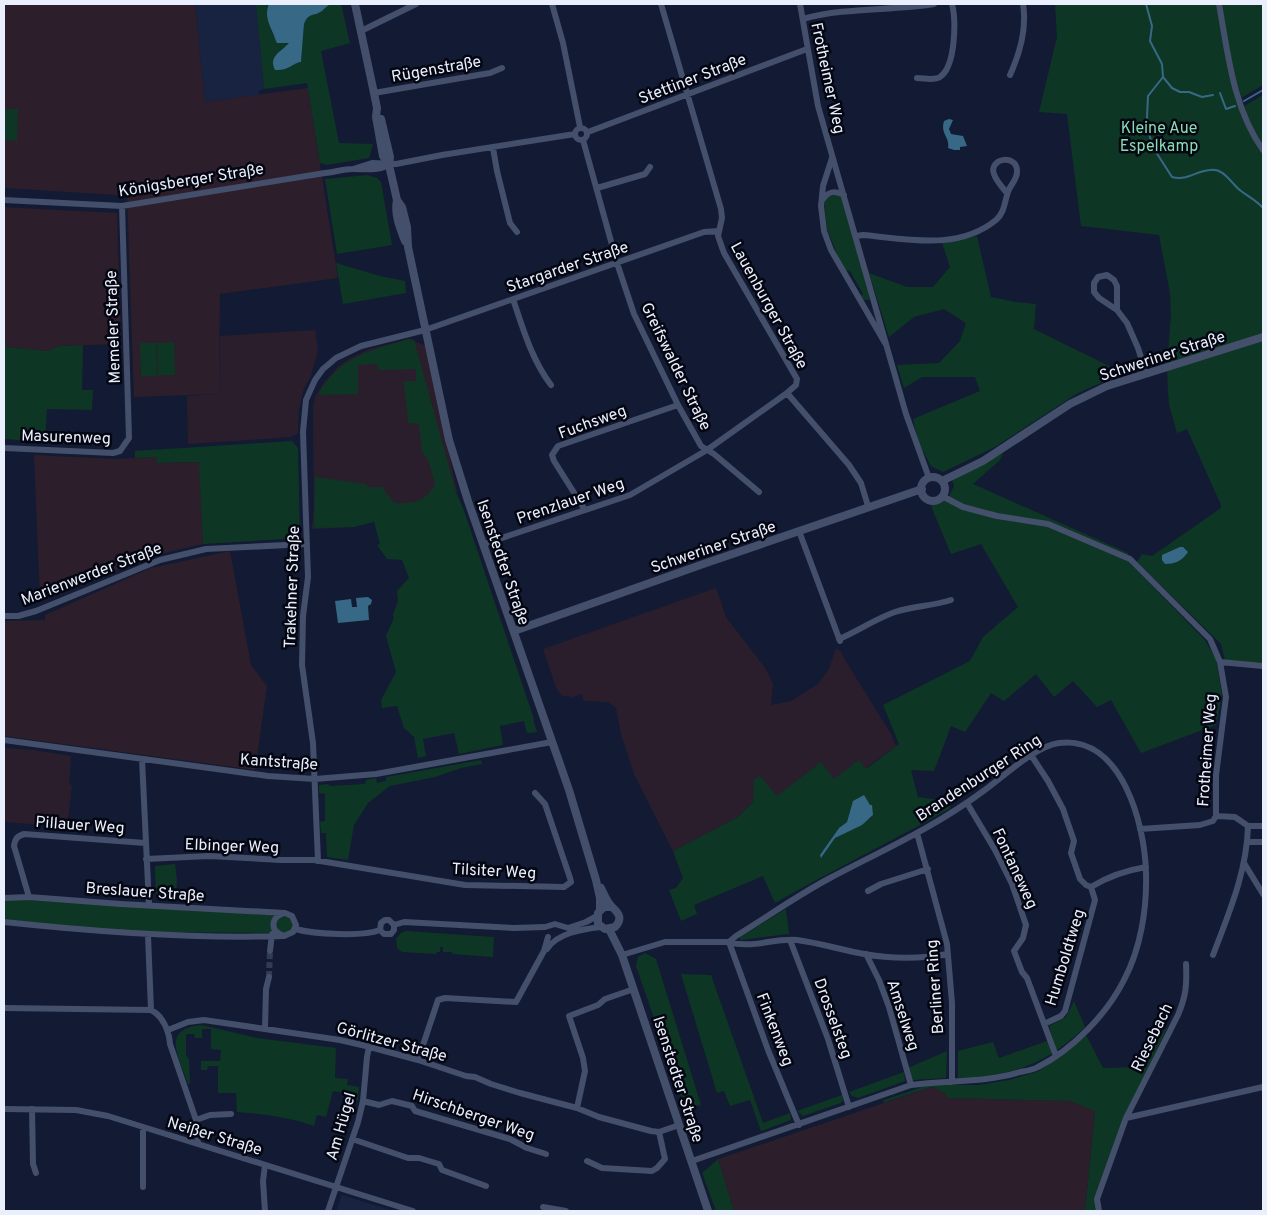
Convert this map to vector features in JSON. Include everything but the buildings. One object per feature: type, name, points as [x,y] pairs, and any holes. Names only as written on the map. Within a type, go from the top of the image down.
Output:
[{"type":"street","name":"Isenstedter Straße","points":[[355,4],[377,108],[376,118],[383,156],[389,165],[397,200],[396,208],[400,228],[408,247],[449,440],[468,501],[552,742],[596,880],[600,898],[599,913]]},
{"type":"street","points":[[361,31],[416,4]]},
{"type":"street","points":[[552,4],[563,43],[580,127]]},
{"type":"street","name":"Lauenburger Straße","points":[[662,4],[721,209],[722,218],[719,241],[724,253],[797,379],[796,385],[787,393],[849,465],[861,483],[868,506]]},
{"type":"street","name":"Frotheimer Weg","points":[[800,4],[818,106],[906,414],[929,478]]},
{"type":"street","points":[[803,19],[847,11],[904,8],[934,4]]},
{"type":"street","points":[[917,78],[939,78],[948,68],[952,53],[954,29],[952,4]]},
{"type":"street","points":[[1010,74],[1017,59],[1023,29],[1023,4]]},
{"type":"street","points":[[1219,4],[1231,72],[1239,103],[1256,140],[1263,150]]},
{"type":"street","name":"Stettiner Straße","points":[[588,132],[807,49]]},
{"type":"street","name":"Rügenstraße","points":[[374,93],[490,73],[502,68]]},
{"type":"street","points":[[575,134],[578,139],[583,140],[587,136],[588,132],[585,128],[580,127]]},
{"type":"street","points":[[575,134],[576,130],[580,127]]},
{"type":"street","points":[[389,165],[575,134]]},
{"type":"street","name":"Greifswalder Straße","points":[[583,140],[617,262],[634,314],[678,405],[701,446],[714,454],[759,492]]},
{"type":"street","points":[[493,148],[510,223],[517,232]]},
{"type":"street","name":"Frotheimer Weg","points":[[832,157],[822,200],[823,223],[831,250],[887,346]]},
{"type":"street","points":[[856,236],[937,241],[954,240],[970,236],[998,218],[1005,206],[1007,193],[1018,169],[1010,160],[1005,159],[998,161],[993,170],[994,175],[1007,193]]},
{"type":"street","name":"Königsberger Straße","points":[[4,200],[122,206],[352,169],[373,170],[389,165]]},
{"type":"street","points":[[597,188],[645,174],[650,167]]},
{"type":"street","points":[[822,200],[828,193],[833,192],[844,195]]},
{"type":"street","name":"Memeler Straße","points":[[122,206],[129,438],[124,446]]},
{"type":"street","name":"Stargarder Straße","points":[[425,330],[704,232],[719,231]]},
{"type":"street","points":[[1117,310],[1117,286],[1114,280],[1107,275],[1098,277],[1094,283],[1094,292],[1099,298],[1117,310],[1131,331],[1146,373]]},
{"type":"street","points":[[861,303],[870,302],[873,298]]},
{"type":"street","points":[[513,299],[541,372],[551,386]]},
{"type":"street","name":"Trakehner Straße","points":[[318,861],[310,714],[302,665],[308,577],[303,432],[306,400],[315,380],[328,365],[346,352],[361,346],[425,330]]},
{"type":"street","name":"Schweriner Straße","points":[[942,482],[983,461],[1070,404],[1107,386],[1263,337]]},
{"type":"street","name":"Prenzlauer Weg","points":[[484,544],[630,495],[707,450],[787,393]]},
{"type":"street","name":"Fuchsweg","points":[[585,510],[554,461],[553,450],[558,446],[678,405]]},
{"type":"street","name":"Masurenweg","points":[[4,448],[113,453],[120,452],[124,446]]},
{"type":"street","points":[[929,478],[936,478],[942,482],[945,492],[942,496],[937,500],[926,498],[922,489],[923,482],[929,478]]},
{"type":"street","name":"Schweriner Straße","points":[[514,632],[868,506],[922,489]]},
{"type":"street","name":"Frotheimer Weg","points":[[942,496],[963,507],[997,516],[1048,524],[1130,559],[1210,640],[1220,662],[1226,697],[1216,775],[1216,816],[1213,821],[1200,825],[1140,828]]},
{"type":"street","points":[[799,532],[839,640],[895,612],[918,606],[935,605],[951,600]]},
{"type":"street","name":"Marienwerder Straße","points":[[4,616],[18,616],[36,611],[160,560],[206,549],[307,544]]},
{"type":"street","points":[[1220,662],[1263,666]]},
{"type":"street","name":"Kantstraße","points":[[4,740],[268,776],[315,779],[376,774],[552,742]]},
{"type":"street","name":"Brandenburger Ring","points":[[692,1161],[911,1085],[980,1081],[1008,1076],[1037,1068],[1056,1056],[1082,1035],[1100,1016],[1124,980],[1139,936],[1144,913],[1146,867],[1140,828],[1126,787],[1114,767],[1098,752],[1081,744],[1056,743],[1042,748],[1031,755],[967,803],[917,833],[827,880],[729,942]]},
{"type":"street","points":[[1031,755],[1063,808],[1074,840],[1071,853],[1080,878],[1086,885],[1091,887],[1136,868],[1146,867]]},
{"type":"street","points":[[142,760],[149,905]]},
{"type":"street","name":"Tilsiter Weg","points":[[318,861],[464,885],[564,887],[570,882],[570,878],[545,804],[536,793]]},
{"type":"street","name":"Fontaneweg","points":[[967,803],[995,850],[1012,884],[1026,925],[1024,938],[1014,951],[1022,972],[1027,978],[1056,1056]]},
{"type":"street","name":"Frotheimer Weg","points":[[1216,816],[1235,817],[1248,826],[1263,826]]},
{"type":"street","points":[[1213,955],[1234,900],[1248,842],[1248,826]]},
{"type":"street","name":"Berliner Ring","points":[[917,833],[940,916],[948,954],[952,1003],[952,1082]]},
{"type":"street","name":"Pillauer Weg","points":[[29,897],[14,846],[15,840],[19,836],[24,834],[145,843]]},
{"type":"street","points":[[1248,842],[1263,842]]},
{"type":"street","name":"Elbinger Weg","points":[[146,859],[209,856],[318,861]]},
{"type":"street","points":[[1244,863],[1263,894]]},
{"type":"street","points":[[868,891],[881,884],[928,870]]},
{"type":"street","name":"Isenstedter Straße","points":[[596,880],[612,907]]},
{"type":"street","name":"Humboldtweg","points":[[1044,1024],[1061,1016],[1065,1011],[1096,900],[1091,887]]},
{"type":"street","name":"Breslauer Straße","points":[[4,898],[29,897],[285,913]]},
{"type":"street","points":[[418,1060],[438,1000],[445,998],[516,1002],[544,951],[554,941],[562,936],[583,929],[605,928],[618,924],[619,915],[612,907],[606,907],[599,913],[572,927],[561,927],[555,924],[514,928]]},
{"type":"street","points":[[270,951],[271,936],[276,917],[285,913],[290,915],[294,919],[295,929]]},
{"type":"street","points":[[599,913],[598,924],[605,928]]},
{"type":"street","points":[[385,920],[390,920],[394,925],[394,930],[391,934],[384,934],[380,930],[381,923],[385,920]]},
{"type":"street","points":[[4,922],[148,935],[284,936],[290,934],[295,929]]},
{"type":"street","points":[[394,925],[404,922],[514,928],[544,932],[554,941]]},
{"type":"street","name":"Isenstedter Straße","points":[[618,924],[622,955],[708,1211]]},
{"type":"street","points":[[544,951],[549,926]]},
{"type":"street","points":[[561,927],[562,936]]},
{"type":"street","points":[[274,928],[278,934],[284,936]]},
{"type":"street","name":"Isenstedter Straße","points":[[605,928],[622,955]]},
{"type":"street","points":[[295,929],[366,934],[380,930]]},
{"type":"street","points":[[148,935],[151,1010]]},
{"type":"street","points":[[622,955],[665,942],[729,942],[739,945],[790,940],[866,954],[894,957],[948,954]]},
{"type":"street","name":"Drosselsteg","points":[[790,940],[828,1039],[849,1107]]},
{"type":"street","name":"Finkenweg","points":[[729,942],[768,1050],[799,1125]]},
{"type":"street","name":"Amselweg","points":[[866,954],[879,980],[889,1007],[911,1085]]},
{"type":"street","name":"Riesebach","points":[[1099,1211],[1098,1199],[1126,1118],[1185,999],[1187,987],[1186,964]]},
{"type":"street","points":[[265,1029],[266,989],[269,977]]},
{"type":"street","points":[[577,1108],[585,1071],[583,1058],[569,1016],[598,1005],[605,999],[634,989]]},
{"type":"street","points":[[4,1008],[151,1010],[158,1013],[168,1030],[170,1044],[196,1120],[198,1144]]},
{"type":"street","name":"Görlitzer Straße","points":[[168,1030],[188,1022],[204,1020],[340,1040],[418,1060],[466,1076],[475,1077],[510,1090],[577,1108],[599,1117],[658,1132]]},
{"type":"street","name":"Am Hügel","points":[[328,1211],[363,1101],[367,1057],[370,1047]]},
{"type":"street","points":[[1126,1118],[1263,1087]]},
{"type":"street","name":"Hirschberger Weg","points":[[363,1101],[379,1105],[392,1101],[412,1106],[415,1111],[510,1139],[527,1148],[546,1154]]},
{"type":"street","name":"Neißer Straße","points":[[4,1109],[83,1110],[413,1211]]},
{"type":"street","points":[[32,1109],[33,1164],[36,1173]]},
{"type":"street","points":[[196,1120],[210,1116],[231,1114]]},
{"type":"street","points":[[587,1161],[602,1168],[652,1170],[658,1168],[665,1159],[658,1132],[679,1125]]},
{"type":"street","points":[[143,1128],[143,1187]]},
{"type":"street","points":[[352,1139],[408,1158],[419,1158],[439,1164],[442,1170],[486,1186]]},
{"type":"street","points":[[265,1165],[263,1181],[265,1211]]},
{"type":"street","points":[[543,1207],[566,1211]]},
{"type":"shaded area","points":[[4,4],[195,4],[205,102],[308,88],[338,278],[220,294],[219,394],[134,397],[127,194],[116,195],[4,188]]},
{"type":"shaded area","points":[[195,4],[256,4],[264,89],[258,91],[259,95],[205,102]]},
{"type":"shaded area","points":[[269,4],[329,5],[306,20],[304,24],[301,62],[284,69],[275,70],[273,61],[276,55],[289,43],[277,43],[267,14]]},
{"type":"shaded area","points":[[953,120],[949,129],[951,134],[963,136],[967,146],[960,147],[960,150],[948,148],[943,125],[944,121]]},
{"type":"shaded area","points":[[4,207],[117,213],[121,344],[59,346],[48,351],[4,347]]},
{"type":"shaded area","points":[[315,330],[318,351],[311,376],[304,388],[299,409],[298,433],[291,437],[188,444],[187,396],[219,394],[220,336]]},
{"type":"shaded area","points":[[409,339],[426,346],[457,492],[417,509],[356,525],[356,527],[312,529],[314,507],[313,408],[315,397],[325,381],[338,367],[349,359],[370,349]]},
{"type":"shaded area","points":[[34,455],[115,459],[157,457],[158,463],[200,462],[203,544],[147,557],[40,602]]},
{"type":"shaded area","points":[[1183,547],[1188,552],[1186,555],[1178,561],[1165,564],[1162,560],[1162,555]]},
{"type":"shaded area","points":[[230,551],[251,665],[267,686],[255,770],[4,736],[4,621],[45,620],[45,615],[151,568]]},
{"type":"shaded area","points":[[716,588],[726,617],[765,668],[771,679],[773,684],[771,705],[791,701],[818,684],[829,669],[836,648],[841,652],[891,734],[896,746],[796,819],[753,802],[738,817],[673,851],[634,774],[621,734],[616,708],[608,702],[584,701],[581,694],[570,698],[569,696],[562,696],[556,687],[543,649]]},
{"type":"shaded area","points":[[368,597],[372,600],[368,606],[369,620],[338,623],[335,601],[351,599],[352,607],[357,607],[356,598]]},
{"type":"shaded area","points":[[4,748],[71,756],[69,784],[72,785],[67,827],[7,822],[4,818]]},
{"type":"shaded area","points":[[864,795],[870,805],[872,805],[873,815],[862,825],[835,838],[821,858],[820,855],[839,828],[847,822],[853,801]]},
{"type":"shaded area","points":[[931,1087],[943,1091],[947,1098],[1071,1101],[1095,1111],[1085,1211],[734,1211],[718,1159]]},
{"type":"shaded area","points":[[342,1195],[393,1211],[336,1211]]},
{"type":"green space","points":[[256,4],[269,4],[267,9],[268,18],[277,43],[290,43],[275,55],[273,67],[301,62],[304,24],[306,20],[328,4],[341,4],[350,43],[321,51],[339,143],[373,144],[369,158],[327,165],[320,163],[307,83],[264,89]]},
{"type":"green space","name":"Kleine Aue Espelkamp","points":[[1055,4],[1263,4],[1263,85],[1241,98],[1244,106],[1263,95],[1263,663],[1225,660],[1221,644],[1137,562],[1142,554],[1152,556],[1221,508],[1221,505],[1187,429],[1177,433],[1169,404],[1167,367],[1171,314],[1170,293],[1159,235],[1081,226],[1067,114],[1039,112],[1057,37]]},
{"type":"green space","points":[[4,109],[18,109],[17,141],[4,140]]},
{"type":"green space","points":[[367,175],[377,178],[381,182],[392,245],[337,254],[325,179]]},
{"type":"green space","points":[[834,193],[841,196],[870,299],[868,300],[862,300],[858,294],[863,294],[850,271],[844,270],[827,229],[824,201]]},
{"type":"green space","points":[[977,236],[991,297],[1036,304],[1034,329],[1123,373],[1078,393],[995,447],[943,472],[931,466],[919,444],[913,419],[980,391],[975,377],[922,377],[904,388],[897,365],[939,363],[960,341],[966,323],[944,309],[914,317],[889,337],[869,273],[907,287],[933,287],[950,267],[942,243]]},
{"type":"green space","points":[[336,263],[405,281],[406,293],[343,304]]},
{"type":"green space","points":[[409,339],[414,340],[456,492],[463,508],[537,732],[527,733],[524,721],[500,726],[503,745],[459,754],[454,733],[423,739],[426,756],[418,758],[414,737],[404,728],[397,706],[382,708],[381,700],[396,672],[386,636],[394,618],[393,615],[398,601],[397,591],[409,578],[402,560],[387,559],[377,545],[380,544],[374,522],[354,527],[315,528],[314,524],[315,477],[366,484],[367,487],[382,487],[394,503],[418,501],[427,495],[435,484],[429,462],[422,451],[419,424],[408,423],[404,381],[416,381],[416,369],[378,370],[377,364],[358,365],[358,394],[318,395],[326,382],[346,363],[382,347]]},
{"type":"green space","points":[[174,342],[175,375],[158,375],[157,343]]},
{"type":"green space","points":[[140,343],[156,343],[157,376],[141,376]]},
{"type":"green space","points":[[83,345],[82,390],[93,390],[92,410],[47,409],[45,442],[4,439],[4,347],[48,351],[59,346]]},
{"type":"green space","points":[[292,441],[298,448],[300,538],[203,544],[199,462],[157,463],[157,457],[135,458],[135,451]]},
{"type":"green space","points":[[1003,453],[1000,460],[973,484],[1128,553],[1128,561],[1204,639],[1216,658],[1222,695],[1216,725],[1141,753],[1111,700],[1097,707],[1073,681],[1054,697],[1036,674],[1004,701],[991,693],[965,732],[951,726],[934,771],[911,770],[918,797],[946,801],[951,808],[775,903],[763,876],[694,905],[697,914],[681,921],[669,890],[676,888],[683,878],[673,851],[738,817],[753,802],[754,779],[760,776],[777,796],[821,762],[834,779],[859,760],[866,769],[899,744],[883,705],[970,661],[983,637],[1018,607],[981,544],[951,554],[931,506],[948,498],[954,486],[952,480]],"holes":[[[870,806],[873,815],[871,818],[835,838],[822,857],[820,855],[839,828],[847,822],[850,811]]]},
{"type":"green space","points":[[481,760],[482,764],[461,768],[435,777],[390,786],[368,803],[354,825],[348,860],[327,857],[326,833],[321,833],[320,822],[325,821],[325,794],[319,793],[319,785],[365,784],[366,780],[376,778],[377,783],[386,781],[386,777]]},
{"type":"green space","points":[[175,864],[176,896],[156,895],[155,866]]},
{"type":"green space","points":[[26,899],[285,916],[290,918],[293,925],[292,930],[285,933],[127,932],[4,920],[4,900]]},
{"type":"green space","points":[[786,909],[789,934],[740,940],[740,937]]},
{"type":"green space","points":[[406,931],[493,937],[493,957],[443,952],[443,947],[440,947],[440,952],[436,954],[402,952],[397,948],[396,939],[401,933]]},
{"type":"green space","points":[[645,953],[656,959],[701,1105],[685,1108],[636,966],[638,957]]},
{"type":"green space","points":[[681,974],[711,975],[763,1123],[790,1113],[791,1120],[761,1131],[750,1100],[730,1106],[724,1091],[717,1093]]},
{"type":"green space","points":[[1074,1001],[1085,1027],[1056,1051],[1027,1066],[1012,1071],[978,1077],[958,1078],[958,1051],[993,1042],[999,1058],[1053,1039],[1049,1026],[1066,1017]]},
{"type":"green space","points":[[202,1025],[257,1038],[336,1048],[335,1078],[348,1079],[347,1085],[359,1087],[358,1100],[348,1098],[348,1094],[333,1091],[326,1117],[317,1115],[314,1126],[276,1116],[237,1112],[236,1093],[218,1093],[218,1066],[208,1066],[207,1070],[201,1070],[201,1061],[220,1061],[221,1050],[211,1049],[211,1029],[202,1029],[202,1038],[195,1038],[194,1034],[186,1034],[186,1055],[189,1060],[190,1084],[188,1084],[177,1055],[177,1038],[181,1032],[189,1027]]},
{"type":"green space","points":[[1168,1026],[1127,1113],[1096,1198],[1097,1211],[1085,1211],[1095,1111],[1070,1101],[947,1098],[946,1094],[931,1087],[883,1103],[884,1100],[928,1085],[979,1085],[1009,1080],[1039,1071],[1086,1035],[1103,1068],[1142,1067],[1161,1034]]},
{"type":"green space","points":[[947,1051],[946,1078],[912,1080],[908,1068]]},
{"type":"green space","points":[[904,1072],[905,1081],[858,1098],[852,1096],[849,1092]]},
{"type":"green space","points":[[842,1095],[843,1100],[841,1103],[803,1116],[797,1111]]},
{"type":"green space","points":[[718,1159],[734,1211],[716,1211],[702,1173]]},
{"type":"waterway","points":[[1146,4],[1152,26],[1150,41],[1162,64],[1163,77],[1148,96],[1148,131],[1154,149],[1172,177],[1183,178],[1210,170],[1220,171],[1237,188],[1263,208]]},
{"type":"waterway","points":[[1163,77],[1172,88],[1180,92],[1189,92],[1202,97],[1213,95]]},
{"type":"waterway","points":[[1244,101],[1263,90]]},
{"type":"waterway","points":[[1220,93],[1226,109],[1235,106]]},
{"type":"tunnel","points":[[269,977],[270,951]]}]
